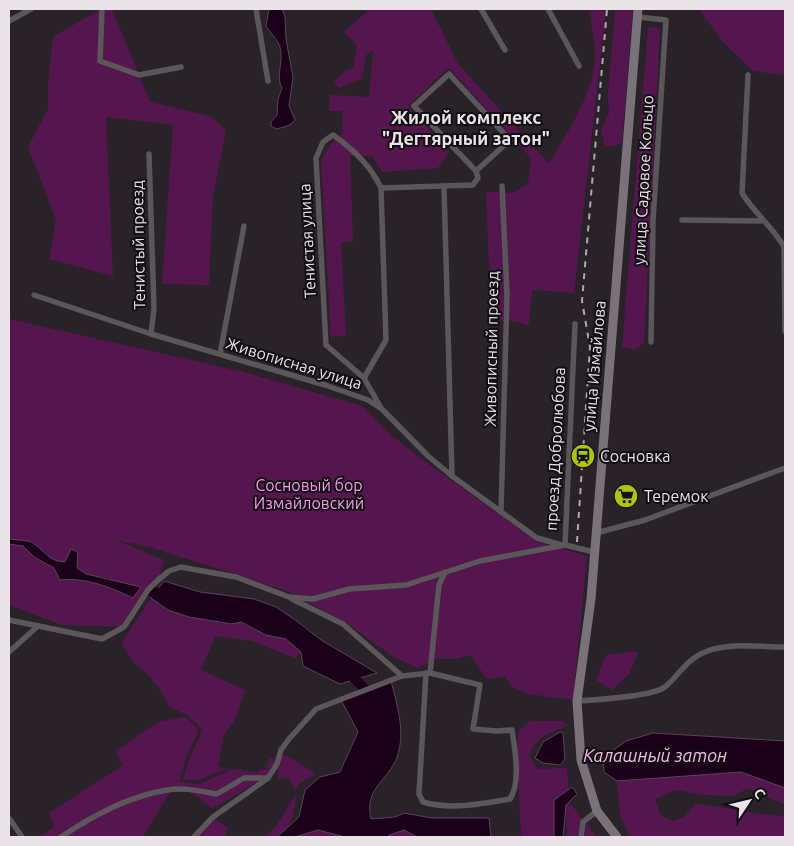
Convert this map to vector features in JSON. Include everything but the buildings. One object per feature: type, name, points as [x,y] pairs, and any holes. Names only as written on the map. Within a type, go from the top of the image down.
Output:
[{"type":"main road","name":"улица Измайлова","points":[[617,837],[598,811],[582,760],[578,701],[596,533],[638,13]]},
{"type":"street","points":[[9,21],[31,9]]},
{"type":"street","points":[[102,9],[100,61],[139,75],[181,67]]},
{"type":"street","points":[[256,9],[268,81]]},
{"type":"street","points":[[481,9],[505,50]]},
{"type":"street","points":[[548,9],[579,66]]},
{"type":"street","name":"улица Садовое Кольцо","points":[[638,13],[666,20],[652,220],[650,342]]},
{"type":"street","points":[[364,378],[386,340],[381,188],[473,185],[478,178],[476,172],[414,106],[449,74],[510,140],[476,172]]},
{"type":"street","points":[[748,75],[742,193],[762,221],[780,238],[785,247],[785,331]]},
{"type":"street","name":"Тенистая улица","points":[[381,188],[366,163],[333,135],[323,142],[316,158],[326,345],[364,378],[382,410]]},
{"type":"street","name":"Тенистый проезд","points":[[149,154],[154,308],[151,334]]},
{"type":"street","name":"Живописный проезд","points":[[501,512],[507,294],[502,186]]},
{"type":"street","points":[[444,187],[452,476]]},
{"type":"street","points":[[682,220],[762,221]]},
{"type":"street","points":[[220,354],[244,226]]},
{"type":"street","name":"Живописная улица","points":[[34,295],[151,334],[325,385],[368,400],[382,410],[428,456],[452,476],[537,538],[565,545]]},
{"type":"street","name":"проезд Добролюбова","points":[[575,324],[565,545],[594,552]]},
{"type":"street","points":[[596,533],[645,520],[785,468]]},
{"type":"street","points":[[289,597],[312,599],[349,589],[406,585],[480,561],[565,545]]},
{"type":"street","points":[[9,620],[102,639],[124,627],[148,590],[169,571],[181,567],[236,577],[289,597],[343,624],[402,676]]},
{"type":"street","points":[[194,837],[213,817],[268,778],[278,764],[289,739],[316,709],[402,676],[428,673],[480,685],[473,730],[512,730],[515,756],[514,792],[510,799],[435,806],[423,802],[419,794],[428,673],[440,585],[445,572]]},
{"type":"street","points":[[9,652],[38,626]]},
{"type":"street","points":[[578,701],[628,696],[663,689],[696,655],[707,651],[734,646],[785,647]]},
{"type":"street","points":[[61,837],[87,819],[140,798],[167,790],[189,789],[217,794],[244,778],[268,778]]},
{"type":"street","points":[[581,837],[582,822],[598,811]]},
{"type":"street","points":[[9,818],[22,837]]},
{"type":"green space","points":[[101,9],[112,9],[150,102],[210,116],[226,130],[213,197],[209,285],[162,284],[173,125],[106,117],[113,276],[49,259],[56,220],[28,147],[48,109],[48,82],[53,37]]},
{"type":"green space","points":[[370,9],[431,9],[458,64],[549,164],[583,103],[592,76],[595,55],[590,9],[606,11],[574,293],[532,290],[529,325],[513,321],[491,320],[486,192],[513,193],[528,183],[531,158],[449,68],[408,106],[449,152],[438,168],[382,172],[372,156],[350,156],[353,241],[341,243],[346,336],[331,337],[321,160],[330,145],[342,134],[342,111],[329,111],[330,95],[369,97],[373,50],[366,55],[362,79],[339,88],[334,82],[345,70],[353,68],[357,45],[344,32]]},
{"type":"green space","points":[[615,9],[633,9],[622,142],[618,145],[605,147],[601,129],[609,114],[608,93]]},
{"type":"green space","points":[[699,9],[785,9],[785,75],[753,71],[723,42]]},
{"type":"green space","points":[[648,27],[660,28],[644,343],[635,350],[622,347]]},
{"type":"green space","name":"Сосновый бор Измайловский","points":[[9,319],[244,372],[362,406],[390,434],[423,460],[536,541],[587,556],[573,700],[528,694],[511,687],[505,676],[487,679],[470,655],[456,659],[435,659],[417,668],[392,656],[345,622],[287,591],[153,548],[116,540],[164,560],[158,580],[124,627],[62,625],[9,605],[9,544],[23,546],[34,557],[54,568],[60,580],[88,581],[132,598],[110,578],[86,574],[77,568],[78,552],[71,550],[65,562],[54,561],[33,542],[9,539]]},
{"type":"green space","points":[[151,598],[168,610],[189,617],[232,624],[241,622],[265,635],[286,639],[301,652],[295,658],[252,641],[215,636],[201,670],[245,690],[235,720],[224,735],[218,766],[226,769],[198,780],[183,780],[189,760],[203,730],[186,714],[170,708],[160,690],[145,671],[134,663],[121,643]]},
{"type":"green space","points":[[634,651],[638,653],[629,674],[612,690],[596,680],[606,655]]},
{"type":"green space","points":[[185,717],[199,730],[185,760],[179,782],[200,784],[233,769],[257,773],[260,769],[266,770],[269,758],[275,760],[278,753],[288,756],[315,774],[300,783],[295,790],[289,778],[277,779],[279,769],[273,768],[265,777],[212,809],[193,794],[182,791],[170,792],[143,837],[40,837],[54,827],[49,813],[122,766],[116,751],[158,722]]},
{"type":"green space","points":[[530,721],[562,721],[568,726],[549,733],[540,739],[529,756],[538,769],[567,768],[569,802],[597,837],[567,837],[566,805],[554,800],[554,837],[521,837],[517,748],[519,731]]},
{"type":"green space","points":[[741,772],[785,788],[785,805],[749,788],[732,796],[704,795],[676,790],[655,799],[661,816],[674,821],[684,817],[697,803],[757,814],[785,816],[785,837],[630,837],[620,815],[617,781]]},
{"type":"green space","points":[[296,794],[292,819],[286,830],[277,837],[265,837],[277,825]]},
{"type":"green space","points":[[215,819],[228,828],[225,837],[198,837]]},
{"type":"green space","points":[[318,830],[345,837],[295,837]]},
{"type":"green space","points":[[404,830],[417,837],[389,837],[389,835]]},
{"type":"water","points":[[269,9],[282,9],[285,16],[286,39],[293,77],[289,106],[295,120],[290,125],[277,129],[271,126],[271,122],[277,115],[278,99],[282,88],[279,76],[281,49],[266,26]]},
{"type":"water","points":[[9,539],[31,542],[51,558],[65,562],[71,549],[78,552],[77,568],[86,574],[141,587],[133,598],[88,581],[60,580],[54,568],[34,557],[23,546],[9,544]]},
{"type":"water","points":[[164,581],[200,592],[254,599],[276,607],[321,640],[377,673],[340,684],[303,666],[301,652],[286,639],[266,635],[241,622],[232,624],[189,617],[168,610],[151,598]]},
{"type":"water","points":[[391,681],[400,719],[400,748],[393,766],[371,799],[371,819],[395,817],[404,813],[432,818],[489,818],[491,837],[417,837],[404,830],[389,835],[389,837],[345,837],[318,830],[295,837],[277,837],[299,817],[305,790],[320,777],[340,772],[358,732],[341,700]]},
{"type":"water","points":[[560,732],[563,733],[565,759],[560,765],[543,763],[535,758],[543,742]]},
{"type":"water","name":"Калашный затон","points":[[653,733],[785,741],[785,788],[741,772],[617,781],[604,772],[603,758],[626,741]]},
{"type":"water","points":[[572,787],[577,794],[566,805],[563,837],[554,837],[554,800]]},
{"type":"waterway","points":[[152,592],[169,594]]},
{"type":"waterway","points":[[347,671],[372,696]]},
{"type":"railway","points":[[577,542],[590,347],[582,301],[607,9]]},
{"type":"place","name":"Сосновка","points":[[583,456]]},
{"type":"place","name":"Теремок","points":[[626,496]]},
{"type":"district","name":"Жилой комплекс \"Дегтярный затон\"","points":[[466,127]]}]
